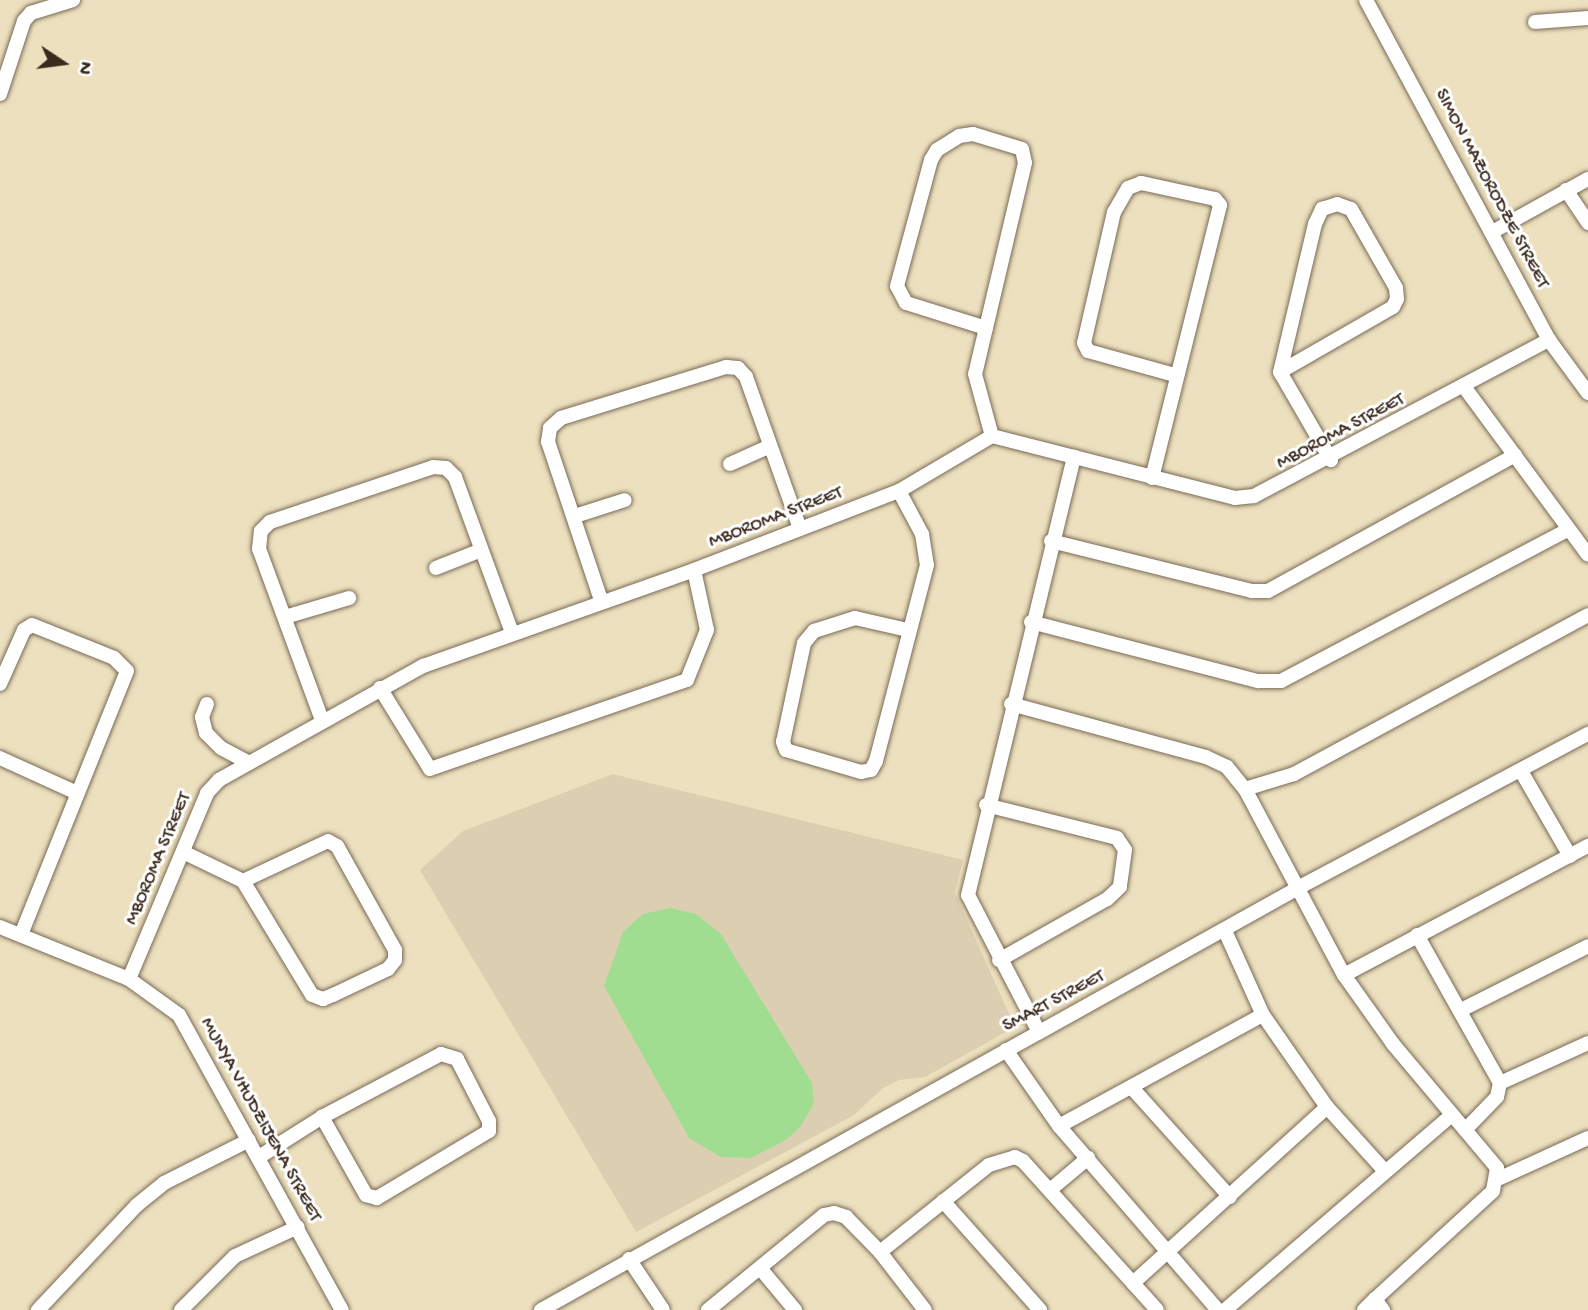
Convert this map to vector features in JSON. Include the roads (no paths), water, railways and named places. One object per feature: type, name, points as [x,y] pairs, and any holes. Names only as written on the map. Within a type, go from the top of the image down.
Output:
[{"type":"street","points":[[0,94],[24,21],[31,13],[73,0]]},
{"type":"street","name":"SIMON MAZORODZE STREET","points":[[1369,1],[1494,231],[1549,340],[1588,393]]},
{"type":"street","points":[[1535,22],[1588,18]]},
{"type":"street","points":[[986,328],[906,303],[897,286],[931,160],[937,150],[959,136],[974,134],[1021,149],[1025,163],[986,328],[976,385],[992,436]]},
{"type":"street","points":[[1494,231],[1588,179]]},
{"type":"street","points":[[1152,478],[1175,375],[1220,205],[1214,199],[1141,183],[1128,188],[1114,212],[1084,342],[1088,351],[1175,375]]},
{"type":"street","points":[[1566,190],[1588,223]]},
{"type":"street","points":[[1280,372],[1393,307],[1398,299],[1396,288],[1351,208],[1337,204],[1322,209],[1315,224],[1280,372],[1331,460]]},
{"type":"street","name":"MBOROMA STREET","points":[[129,979],[206,793],[219,780],[248,763],[423,666],[601,600],[694,570],[899,491],[992,436],[1235,498],[1254,496],[1331,460],[1549,340]]},
{"type":"street","points":[[601,600],[548,442],[550,428],[561,418],[726,367],[737,368],[746,377],[768,447],[800,529]]},
{"type":"street","points":[[1465,388],[1588,555]]},
{"type":"street","points":[[730,464],[768,447]]},
{"type":"street","points":[[1051,541],[1252,591],[1268,591],[1515,455]]},
{"type":"street","points":[[1039,1032],[999,960],[968,895],[986,805],[1074,457]]},
{"type":"street","points":[[322,720],[259,549],[261,531],[270,522],[433,467],[446,468],[456,477],[479,551],[512,633]]},
{"type":"street","points":[[899,491],[928,550],[908,630],[871,770],[861,772],[786,750],[783,742],[804,643],[814,631],[855,618],[908,630]]},
{"type":"street","points":[[575,516],[625,500]]},
{"type":"street","points":[[1031,622],[1258,681],[1281,681],[1568,530]]},
{"type":"street","points":[[436,568],[479,551]]},
{"type":"street","points":[[380,688],[430,769],[687,680],[707,630],[694,570]]},
{"type":"street","points":[[285,617],[349,598]]},
{"type":"street","points":[[1245,789],[1294,774],[1588,615]]},
{"type":"street","points":[[0,684],[24,630],[32,625],[124,663],[124,679],[20,935]]},
{"type":"street","points":[[207,704],[202,717],[206,733],[221,748],[248,763]]},
{"type":"street","points":[[1011,705],[1206,757],[1227,767],[1245,789],[1296,890],[1345,975],[1452,1115],[1497,1168],[1498,1180],[1493,1191],[1379,1305],[1364,1310]]},
{"type":"street","name":"SMART STREET","points":[[541,1310],[1296,890],[1588,734]]},
{"type":"street","points":[[0,758],[76,793]]},
{"type":"street","points":[[1521,771],[1570,856]]},
{"type":"street","points":[[986,805],[1117,838],[1125,850],[1120,887],[1107,899],[999,960]]},
{"type":"street","points":[[183,852],[243,881],[312,995],[323,999],[333,995],[388,969],[395,960],[395,950],[344,857],[328,841],[243,881]]},
{"type":"street","points":[[1345,975],[1588,846]]},
{"type":"street","name":"MUNYA VHUDZIJENA STREET","points":[[0,927],[129,979],[180,1015],[342,1310]]},
{"type":"street","points":[[1225,931],[1263,1015],[1327,1107],[1384,1169]]},
{"type":"street","points":[[1417,935],[1500,1083],[1497,1097],[1465,1130]]},
{"type":"street","points":[[1461,1010],[1588,946]]},
{"type":"street","points":[[1059,1126],[1133,1089],[1263,1015]]},
{"type":"street","points":[[1500,1083],[1588,1043]]},
{"type":"street","points":[[1006,1050],[1059,1126],[1218,1310]]},
{"type":"street","points":[[259,1157],[322,1117],[441,1054],[450,1053],[489,1121],[489,1131],[377,1198],[366,1195],[322,1117]]},
{"type":"street","points":[[1133,1089],[1230,1197]]},
{"type":"street","points":[[1133,1283],[1327,1107]]},
{"type":"street","points":[[1225,1310],[1384,1169],[1452,1115]]},
{"type":"street","points":[[1498,1180],[1588,1138]]},
{"type":"street","points":[[38,1310],[146,1197],[164,1183],[248,1140]]},
{"type":"street","points":[[880,1252],[989,1165],[1007,1157],[1023,1161],[1157,1310]]},
{"type":"street","points":[[1050,1190],[1088,1158]]},
{"type":"street","points":[[943,1201],[1040,1310]]},
{"type":"street","points":[[708,1310],[824,1215],[834,1213],[846,1217],[880,1252],[925,1310]]},
{"type":"street","points":[[181,1310],[235,1256],[298,1227]]},
{"type":"street","points":[[629,1259],[663,1310]]},
{"type":"street","points":[[760,1268],[795,1310]]}]
